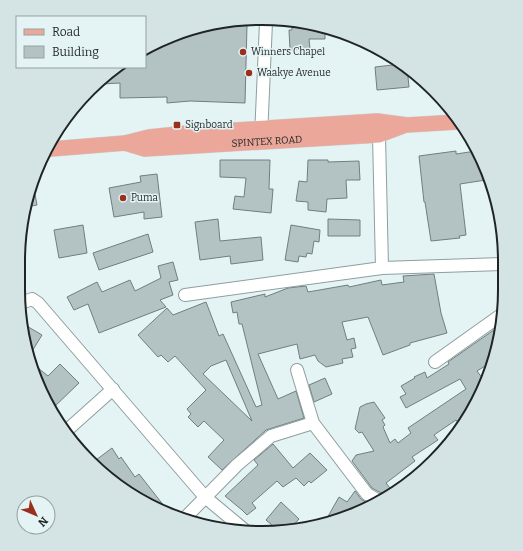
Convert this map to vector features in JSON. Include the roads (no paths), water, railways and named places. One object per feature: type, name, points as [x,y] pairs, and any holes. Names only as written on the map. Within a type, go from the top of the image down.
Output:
[{"type":"main road","name":"SPINTEX ROAD","points":[[54,149],[125,143],[146,149],[377,121],[407,125],[452,122]]},
{"type":"main road","name":"SPINTEX ROAD","points":[[261,136],[379,135],[407,125]]},
{"type":"street","points":[[261,136],[266,25]]},
{"type":"street","points":[[379,135],[382,268]]},
{"type":"street","points":[[185,295],[382,268],[498,264]]},
{"type":"street","points":[[26,301],[32,299],[38,303],[205,497],[238,524]]},
{"type":"street","points":[[435,362],[496,318]]},
{"type":"street","points":[[297,370],[313,423],[367,494],[373,498]]},
{"type":"street","points":[[70,428],[113,389]]},
{"type":"street","points":[[189,514],[237,465],[271,436],[313,423]]},
{"type":"place","name":"Winners Chapel","points":[[243,52]]},
{"type":"place","name":"Waakye Avenue","points":[[249,73]]},
{"type":"place","name":"Signboard","points":[[177,125]]},
{"type":"place","name":"Puma","points":[[123,198]]}]
